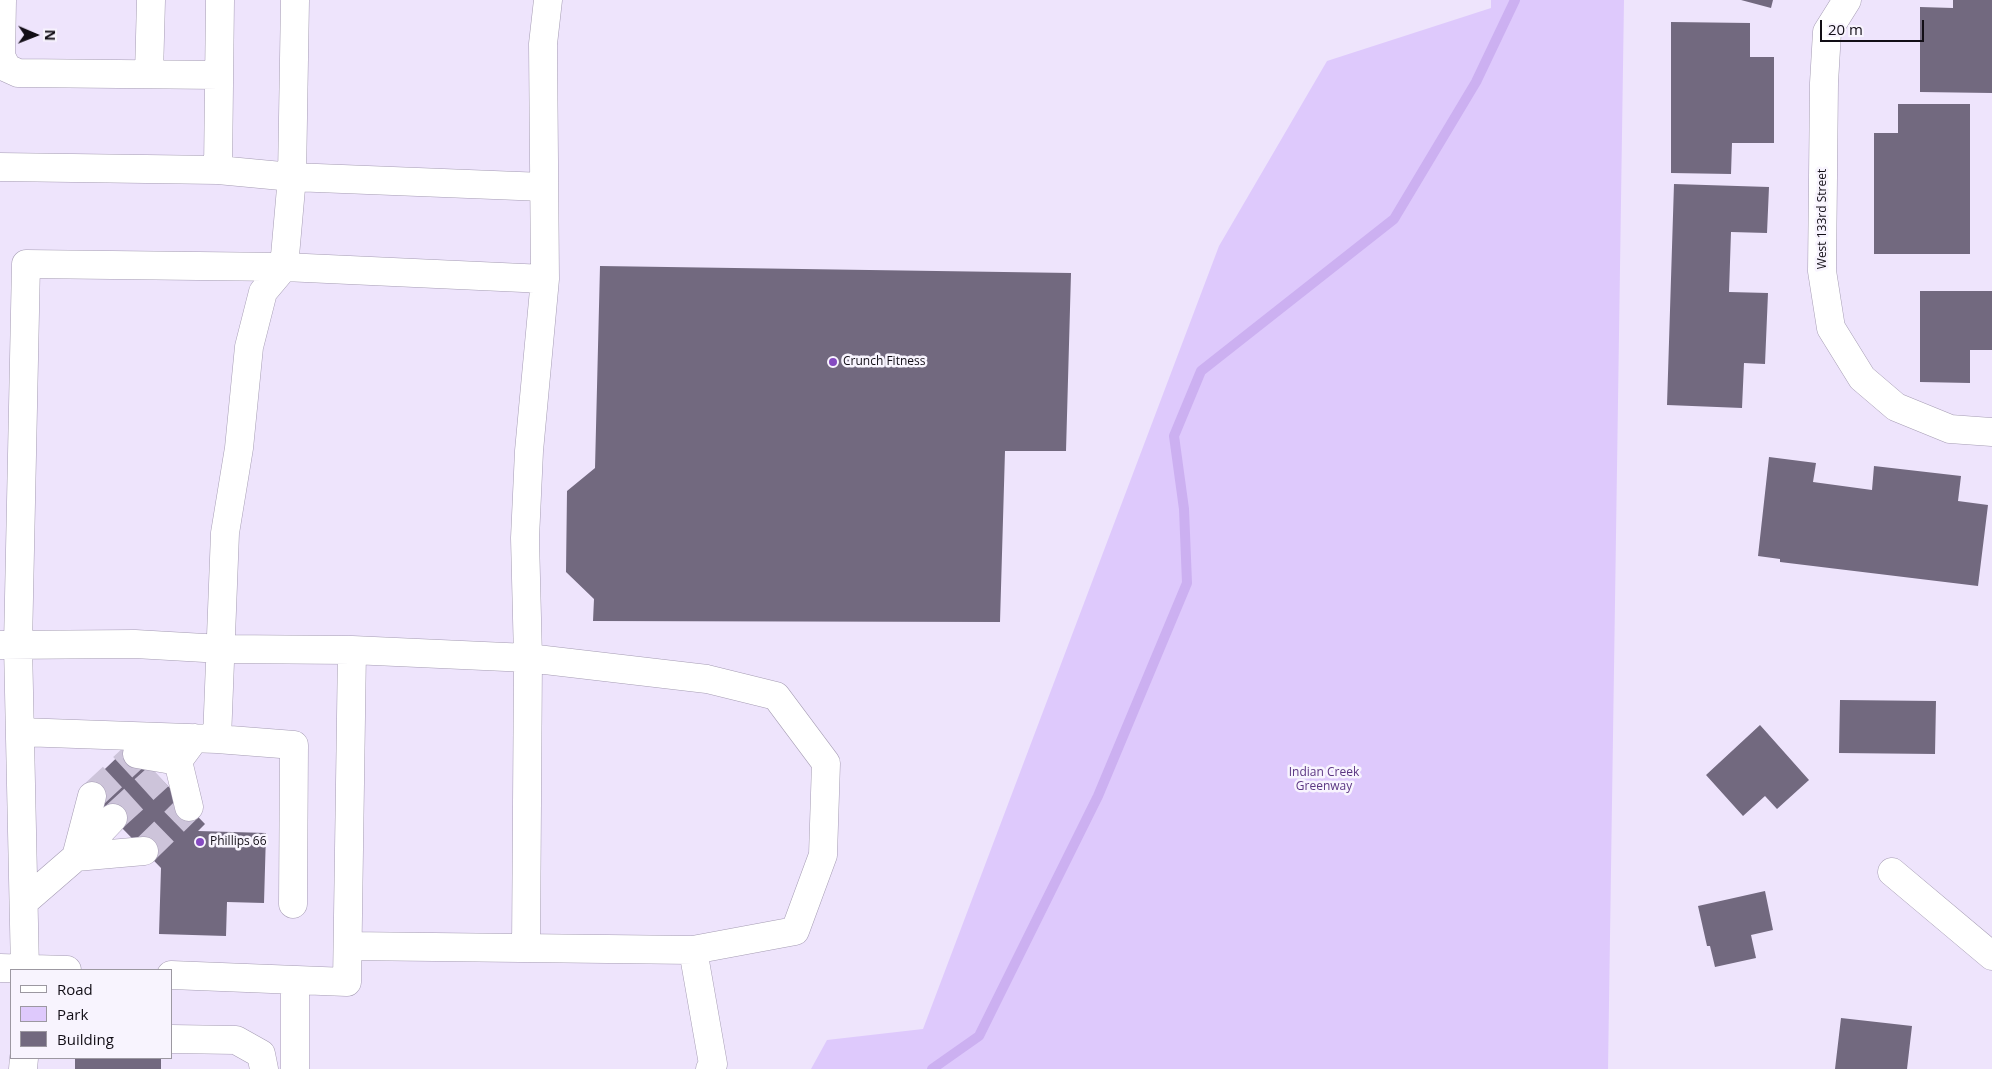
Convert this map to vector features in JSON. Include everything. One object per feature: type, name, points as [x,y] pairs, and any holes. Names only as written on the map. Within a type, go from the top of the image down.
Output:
[{"type":"street","points":[[2,0],[0,56],[7,68],[18,73],[219,75]]},
{"type":"street","points":[[148,74],[151,0]]},
{"type":"street","points":[[218,170],[220,0]]},
{"type":"street","points":[[168,769],[206,739],[222,649],[225,533],[239,448],[249,347],[263,292],[284,267],[292,177],[295,0]]},
{"type":"street","points":[[526,948],[528,658],[524,538],[544,279],[544,44],[548,0]]},
{"type":"street","name":"West 133rd Street","points":[[1847,0],[1827,32],[1824,83],[1822,271],[1832,328],[1862,378],[1896,407],[1950,429],[1992,432]]},
{"type":"street","points":[[0,167],[218,170],[292,177],[544,186]]},
{"type":"street","points":[[17,969],[24,902],[20,732],[9,645],[26,264],[284,267],[544,279]]},
{"type":"street","points":[[9,645],[135,644],[222,649],[352,650],[528,658],[707,679],[776,696],[826,763],[822,856],[795,931],[693,950],[348,946]]},
{"type":"street","points":[[172,975],[347,982],[352,650]]},
{"type":"street","points":[[20,732],[206,739],[294,745],[293,904]]},
{"type":"street","points":[[137,754],[168,769],[189,807]]},
{"type":"street","points":[[76,857],[92,796]]},
{"type":"street","points":[[24,902],[76,857],[113,818]]},
{"type":"street","points":[[76,857],[144,851]]},
{"type":"street","points":[[1892,872],[1992,956]]},
{"type":"street","points":[[693,950],[713,1064],[710,1069]]},
{"type":"street","points":[[295,981],[295,1069]]},
{"type":"street","points":[[172,1039],[236,1040],[261,1054],[264,1069]]},
{"type":"green space","name":"Indian Creek Greenway","points":[[1491,0],[1624,0],[1608,1069],[811,1069],[827,1040],[923,1029],[1219,246],[1327,61],[1491,8]]},
{"type":"building","points":[[1741,0],[1773,0],[1771,8]]},
{"type":"building","points":[[1953,0],[1992,0],[1992,93],[1920,92],[1920,7],[1953,8]]},
{"type":"building","points":[[1671,22],[1750,23],[1750,57],[1774,57],[1774,143],[1732,143],[1731,174],[1671,173]]},
{"type":"building","points":[[1898,104],[1970,104],[1970,254],[1874,254],[1874,133],[1898,133]]},
{"type":"building","points":[[1674,184],[1769,187],[1767,233],[1731,232],[1729,292],[1768,293],[1765,364],[1744,363],[1742,408],[1667,405]]},
{"type":"building","name":"Crunch Fitness","points":[[600,266],[1071,273],[1066,451],[1005,451],[1000,622],[593,621],[594,599],[566,572],[567,491],[595,468]]},
{"type":"building","points":[[1920,291],[1992,291],[1992,350],[1970,350],[1970,383],[1920,382]]},
{"type":"building","points":[[1769,457],[1816,463],[1813,482],[1872,490],[1874,466],[1961,476],[1958,501],[1988,505],[1978,586],[1780,562],[1780,559],[1758,556]]},
{"type":"building","points":[[1840,700],[1936,701],[1935,754],[1839,753]]},
{"type":"building","points":[[1760,725],[1809,780],[1777,809],[1765,796],[1743,816],[1706,775]]},
{"type":"building","name":"Phillips 66","points":[[129,746],[205,824],[198,831],[266,833],[264,903],[227,902],[226,936],[159,934],[161,868],[84,789]]},
{"type":"building","points":[[1765,891],[1773,930],[1751,935],[1756,958],[1715,967],[1710,946],[1707,946],[1698,906]]},
{"type":"building","points":[[1841,1018],[1912,1026],[1907,1069],[1835,1069]]},
{"type":"building","points":[[75,1059],[161,1059],[161,1069],[75,1069]]},
{"type":"waterway","points":[[932,1069],[979,1036],[1098,796],[1187,583],[1184,509],[1174,436],[1201,371],[1394,219],[1476,82],[1515,0]]},
{"type":"tunnel","points":[[92,796],[137,754]]},
{"type":"tunnel","points":[[113,818],[159,776]]},
{"type":"tunnel","points":[[144,851],[189,807]]},
{"type":"place","name":"Crunch Fitness","points":[[833,362]]},
{"type":"place","name":"Phillips 66","points":[[200,842]]}]
